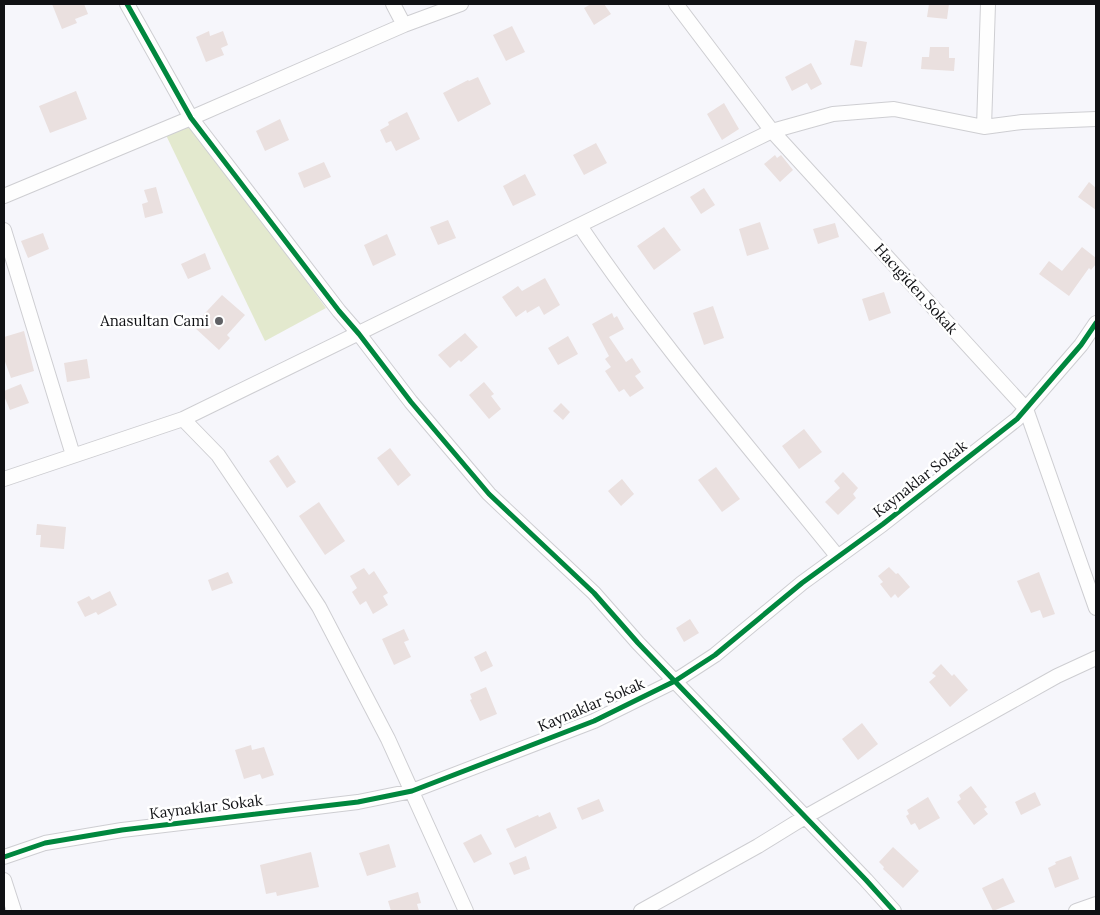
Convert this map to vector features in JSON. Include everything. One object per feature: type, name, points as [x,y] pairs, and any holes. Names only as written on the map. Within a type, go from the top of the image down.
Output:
[{"type":"street","points":[[126,4],[191,118],[411,402],[489,494],[594,593],[674,681],[894,911]]},
{"type":"street","points":[[393,4],[404,26]]},
{"type":"street","points":[[4,196],[404,26],[461,4]]},
{"type":"street","name":"Hacıgiden Sokak","points":[[676,4],[772,131],[1026,409],[1096,608]]},
{"type":"street","points":[[984,127],[988,4]]},
{"type":"street","points":[[4,479],[183,419],[772,131],[833,114],[894,109],[984,127],[1022,122],[1096,119]]},
{"type":"street","points":[[580,226],[618,282],[668,347],[838,557]]},
{"type":"street","points":[[4,230],[73,456]]},
{"type":"street","name":"Kaynaklar Sokak","points":[[4,857],[45,843],[122,830],[358,802],[412,791],[594,721],[674,681],[715,655],[802,583],[960,465],[1017,419],[1081,345],[1096,323]]},
{"type":"street","points":[[183,419],[218,455],[319,607],[388,738],[466,911]]},
{"type":"street","points":[[641,911],[758,846],[805,816],[1057,676],[1096,658]]},
{"type":"street","points":[[4,880],[14,911]]},
{"type":"street","points":[[1076,911],[1096,904]]},
{"type":"green space","points":[[193,125],[326,308],[265,341],[164,131]]},
{"type":"building","points":[[52,4],[84,4],[88,14],[75,19],[77,23],[62,29]]},
{"type":"building","points":[[591,4],[604,4],[611,14],[594,25],[584,8]]},
{"type":"building","points":[[929,4],[949,4],[947,19],[927,17]]},
{"type":"building","points":[[512,26],[525,52],[506,61],[493,35]]},
{"type":"building","points":[[209,31],[210,36],[223,31],[228,45],[221,48],[224,55],[206,62],[196,37]]},
{"type":"building","points":[[855,40],[867,42],[862,67],[850,65]]},
{"type":"building","points":[[930,47],[949,47],[949,58],[955,58],[954,71],[921,69],[922,57],[929,57]]},
{"type":"building","points":[[811,63],[822,84],[811,90],[807,83],[792,91],[785,77]]},
{"type":"building","points":[[478,77],[491,104],[458,122],[443,93]]},
{"type":"building","points":[[76,91],[87,119],[50,133],[39,106]]},
{"type":"building","points":[[724,103],[739,129],[722,140],[707,114]]},
{"type":"building","points":[[407,112],[420,139],[396,151],[391,141],[386,143],[380,130],[389,125],[388,122]]},
{"type":"building","points":[[280,119],[289,140],[265,151],[256,131]]},
{"type":"building","points":[[596,143],[607,163],[584,175],[573,155]]},
{"type":"building","points":[[775,155],[777,158],[781,155],[793,170],[780,182],[764,164]]},
{"type":"building","points":[[324,162],[331,177],[304,188],[298,173]]},
{"type":"building","points":[[525,174],[536,195],[513,206],[503,186]]},
{"type":"building","points":[[1089,182],[1096,188],[1096,210],[1078,197]]},
{"type":"building","points":[[156,187],[163,213],[145,218],[142,204],[148,202],[144,190]]},
{"type":"building","points":[[704,188],[715,205],[701,214],[690,197]]},
{"type":"building","points":[[448,220],[456,238],[438,245],[430,227]]},
{"type":"building","points":[[760,222],[769,249],[747,256],[739,229]]},
{"type":"building","points":[[835,223],[839,237],[818,244],[813,229]]},
{"type":"building","points":[[664,227],[681,250],[654,270],[637,246]]},
{"type":"building","points":[[43,233],[49,249],[28,258],[21,241]]},
{"type":"building","points":[[387,234],[396,255],[373,266],[364,245]]},
{"type":"building","points":[[1082,247],[1096,258],[1096,264],[1091,270],[1089,268],[1069,296],[1039,274],[1049,261],[1062,271]]},
{"type":"building","points":[[205,253],[211,269],[188,279],[181,264]]},
{"type":"building","points":[[545,278],[560,305],[544,315],[539,306],[527,313],[526,310],[516,317],[502,297],[518,286],[522,291]]},
{"type":"building","points":[[884,292],[891,313],[869,321],[862,299]]},
{"type":"building","name":"Anasultan Cami","points":[[222,295],[245,315],[227,335],[230,338],[219,350],[193,326]]},
{"type":"building","points":[[713,306],[724,338],[704,345],[693,313]]},
{"type":"building","points":[[612,313],[614,318],[617,316],[624,329],[609,337],[626,362],[632,358],[641,372],[635,376],[644,388],[630,397],[624,389],[619,392],[605,371],[611,367],[605,359],[609,356],[592,324]]},
{"type":"building","points":[[24,331],[34,371],[11,378],[4,359],[4,337]]},
{"type":"building","points":[[465,333],[478,347],[461,362],[459,360],[450,368],[438,355]]},
{"type":"building","points":[[568,336],[578,354],[558,365],[548,348]]},
{"type":"building","points":[[87,359],[90,378],[67,382],[64,363]]},
{"type":"building","points":[[484,382],[494,394],[491,396],[501,409],[489,419],[469,395]]},
{"type":"building","points":[[21,384],[29,403],[10,410],[4,396],[4,391]]},
{"type":"building","points":[[561,403],[570,412],[563,420],[553,411]]},
{"type":"building","points":[[804,429],[822,452],[799,469],[782,446]]},
{"type":"building","points":[[390,448],[411,475],[398,486],[377,458]]},
{"type":"building","points":[[278,455],[296,482],[287,488],[269,461]]},
{"type":"building","points":[[716,467],[740,499],[722,512],[698,480]]},
{"type":"building","points":[[843,472],[858,488],[853,494],[856,498],[838,515],[825,502],[840,488],[834,481]]},
{"type":"building","points":[[622,479],[634,494],[621,506],[608,491]]},
{"type":"building","points":[[319,502],[345,541],[325,555],[299,516]]},
{"type":"building","points":[[37,524],[66,527],[64,549],[40,547],[41,535],[36,535]]},
{"type":"building","points":[[889,567],[896,574],[898,573],[910,587],[898,598],[895,594],[891,598],[880,584],[883,582],[878,576]]},
{"type":"building","points":[[364,568],[369,575],[374,571],[388,593],[383,596],[388,605],[373,614],[366,601],[360,605],[352,592],[357,588],[350,576]]},
{"type":"building","points":[[228,572],[233,583],[212,591],[208,580]]},
{"type":"building","points":[[1039,572],[1055,614],[1043,618],[1040,610],[1031,613],[1017,581]]},
{"type":"building","points":[[110,591],[117,605],[98,615],[96,612],[85,617],[77,602],[89,596],[92,600]]},
{"type":"building","points":[[690,619],[699,633],[684,642],[676,628]]},
{"type":"building","points":[[404,629],[409,640],[404,642],[411,657],[394,665],[382,639]]},
{"type":"building","points":[[486,651],[493,666],[481,672],[474,657]]},
{"type":"building","points":[[941,664],[952,676],[954,674],[968,690],[950,707],[929,682],[936,676],[932,673]]},
{"type":"building","points":[[486,687],[497,714],[480,721],[470,700],[472,699],[470,694]]},
{"type":"building","points":[[862,723],[878,744],[858,760],[842,739]]},
{"type":"building","points":[[251,745],[252,750],[264,747],[274,775],[262,779],[260,774],[244,779],[235,750]]},
{"type":"building","points":[[971,786],[987,807],[984,809],[988,814],[974,825],[957,802],[961,799],[959,795]]},
{"type":"building","points":[[1035,792],[1041,805],[1021,815],[1015,802]]},
{"type":"building","points":[[928,797],[940,818],[919,830],[915,823],[911,825],[906,816],[909,814],[907,810]]},
{"type":"building","points":[[599,799],[604,811],[582,820],[577,808]]},
{"type":"building","points":[[550,812],[557,828],[515,848],[506,829],[538,815],[539,817]]},
{"type":"building","points":[[481,834],[492,854],[474,863],[463,843]]},
{"type":"building","points":[[389,844],[396,867],[367,876],[359,853]]},
{"type":"building","points":[[893,847],[919,871],[903,888],[883,869],[884,867],[879,862]]},
{"type":"building","points":[[311,852],[319,887],[277,896],[276,892],[266,894],[260,865]]},
{"type":"building","points":[[526,856],[530,869],[514,875],[509,863]]},
{"type":"building","points":[[1071,856],[1079,879],[1055,888],[1048,868],[1056,864],[1055,862]]},
{"type":"building","points":[[1003,878],[1015,902],[993,911],[982,888]]},
{"type":"building","points":[[418,892],[421,903],[417,904],[419,911],[391,911],[388,901]]},
{"type":"cycle path","points":[[127,4],[191,118],[411,402],[489,494],[594,593],[638,643],[894,911]]},
{"type":"cycle path","points":[[4,857],[45,843],[122,830],[358,802],[412,791],[594,721],[675,681],[715,655],[802,583],[883,524],[1017,419],[1081,345],[1096,323]]},
{"type":"place","name":"Anasultan Cami","points":[[219,321]]}]
